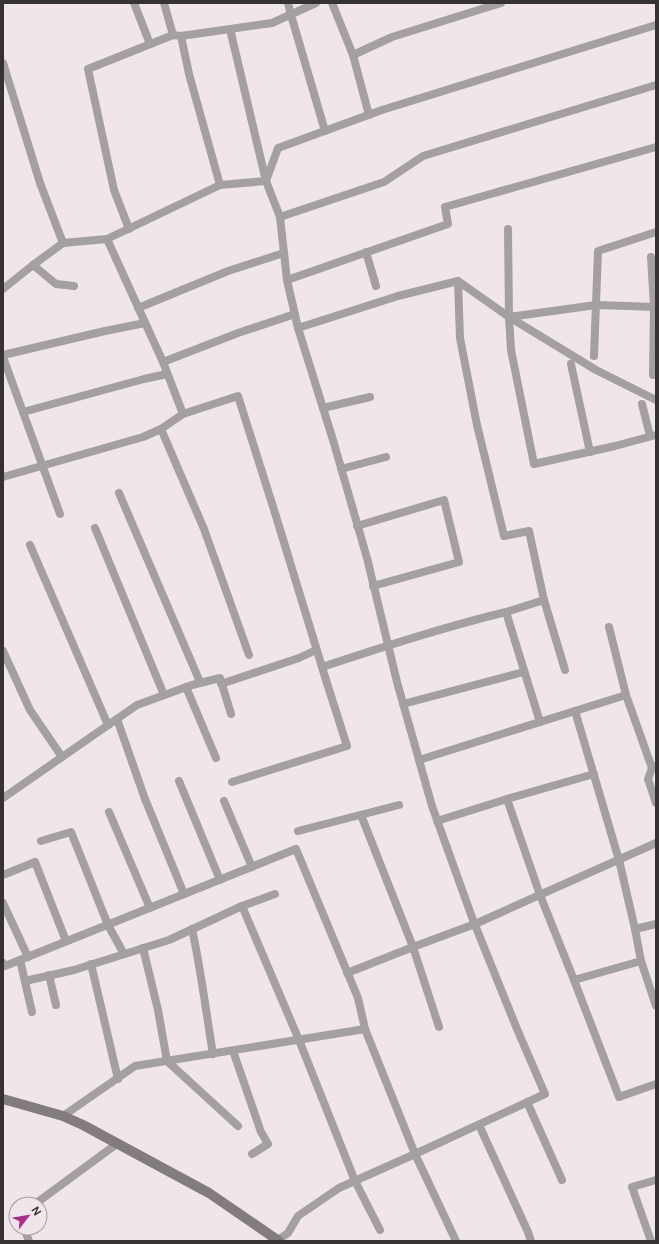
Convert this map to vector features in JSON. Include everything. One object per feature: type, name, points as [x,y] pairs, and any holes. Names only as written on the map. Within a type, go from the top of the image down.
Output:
[{"type":"main road","points":[[3,1099],[63,1116],[118,1143],[209,1193],[278,1241]]},
{"type":"street","points":[[134,3],[150,44]]},
{"type":"street","points":[[164,3],[177,36],[189,74],[220,185]]},
{"type":"street","points":[[288,3],[325,131]]},
{"type":"street","points":[[129,228],[114,190],[88,69],[150,44],[177,36],[272,24],[316,3]]},
{"type":"street","points":[[332,3],[353,54],[369,115]]},
{"type":"street","points":[[353,54],[392,37],[501,3]]},
{"type":"street","points":[[266,182],[278,148],[369,115],[656,25]]},
{"type":"street","points":[[230,29],[266,182],[280,217],[287,280],[298,328],[341,469],[403,704],[437,821],[516,1029],[545,1094],[339,1188],[298,1216],[288,1232],[278,1241]]},
{"type":"street","points":[[3,63],[40,183],[63,243]]},
{"type":"street","points":[[280,217],[384,182],[423,156],[656,85]]},
{"type":"street","points":[[287,280],[448,224],[445,206],[656,147]]},
{"type":"street","points":[[3,289],[63,243],[107,239],[220,185],[266,182]]},
{"type":"street","points":[[508,229],[511,350],[534,464],[653,436],[642,404]]},
{"type":"street","points":[[594,356],[598,251],[656,232]]},
{"type":"street","points":[[107,239],[163,362],[182,414]]},
{"type":"street","points":[[366,252],[376,286]]},
{"type":"street","points":[[138,308],[228,271],[284,253]]},
{"type":"street","points":[[651,257],[655,307],[653,375]]},
{"type":"street","points":[[33,265],[56,284],[74,286]]},
{"type":"street","points":[[458,281],[460,338],[477,425],[504,536],[529,531],[544,600],[565,670]]},
{"type":"street","points":[[298,328],[398,296],[458,281],[509,317],[596,370],[656,400]]},
{"type":"street","points":[[509,317],[596,305],[655,307]]},
{"type":"street","points":[[163,362],[238,333],[295,314]]},
{"type":"street","points":[[60,514],[3,356],[105,331],[145,323]]},
{"type":"street","points":[[571,364],[590,452]]},
{"type":"street","points":[[23,412],[167,374]]},
{"type":"street","points":[[3,477],[143,437],[161,429],[182,414],[238,396],[276,513],[316,650],[347,746],[232,782]]},
{"type":"street","points":[[323,408],[370,397]]},
{"type":"street","points":[[161,429],[204,529],[249,655]]},
{"type":"street","points":[[341,469],[386,457]]},
{"type":"street","points":[[119,493],[200,682]]},
{"type":"street","points":[[357,526],[444,500],[459,562],[373,586]]},
{"type":"street","points":[[95,528],[164,695]]},
{"type":"street","points":[[30,545],[108,725]]},
{"type":"street","points":[[322,667],[544,600]]},
{"type":"street","points":[[506,612],[540,722]]},
{"type":"street","points":[[609,627],[626,695],[654,767],[648,778],[656,803]]},
{"type":"street","points":[[221,684],[299,658],[316,650]]},
{"type":"street","points":[[3,651],[30,710],[62,757]]},
{"type":"street","points":[[403,704],[524,672]]},
{"type":"street","points":[[3,798],[137,705],[164,695],[200,682],[220,678],[231,714]]},
{"type":"street","points":[[186,687],[216,758]]},
{"type":"street","points":[[419,760],[626,695]]},
{"type":"street","points":[[575,711],[619,860],[641,961],[656,1006]]},
{"type":"street","points":[[117,719],[146,799],[184,894]]},
{"type":"street","points":[[437,821],[594,774]]},
{"type":"street","points":[[179,781],[220,880]]},
{"type":"street","points":[[508,799],[540,895],[620,1097],[656,1084]]},
{"type":"street","points":[[224,801],[252,867]]},
{"type":"street","points":[[298,831],[399,805]]},
{"type":"street","points":[[109,812],[150,908]]},
{"type":"street","points":[[362,815],[413,947],[439,1027]]},
{"type":"street","points":[[41,841],[71,832],[108,925],[124,954]]},
{"type":"street","points":[[347,973],[475,924],[656,844]]},
{"type":"street","points":[[3,963],[5,966],[296,849],[358,998],[365,1029],[415,1154],[456,1241]]},
{"type":"street","points":[[3,875],[35,862],[66,942]]},
{"type":"street","points":[[24,981],[91,964],[169,940],[242,906],[275,894]]},
{"type":"street","points":[[3,903],[28,957]]},
{"type":"street","points":[[242,906],[299,1040],[355,1181],[380,1230]]},
{"type":"street","points":[[635,929],[656,924]]},
{"type":"street","points":[[192,929],[199,962],[213,1054]]},
{"type":"street","points":[[142,948],[158,1010],[167,1061],[238,1126]]},
{"type":"street","points":[[20,960],[32,1012]]},
{"type":"street","points":[[574,980],[641,961]]},
{"type":"street","points":[[91,964],[118,1079]]},
{"type":"street","points":[[50,975],[56,1005]]},
{"type":"street","points":[[63,1116],[135,1066],[365,1029]]},
{"type":"street","points":[[233,1050],[261,1132],[268,1144],[252,1154]]},
{"type":"street","points":[[528,1102],[562,1180]]},
{"type":"street","points":[[479,1125],[531,1241]]},
{"type":"street","points":[[45,1196],[118,1143]]},
{"type":"street","points":[[651,1241],[632,1187],[656,1180]]}]
